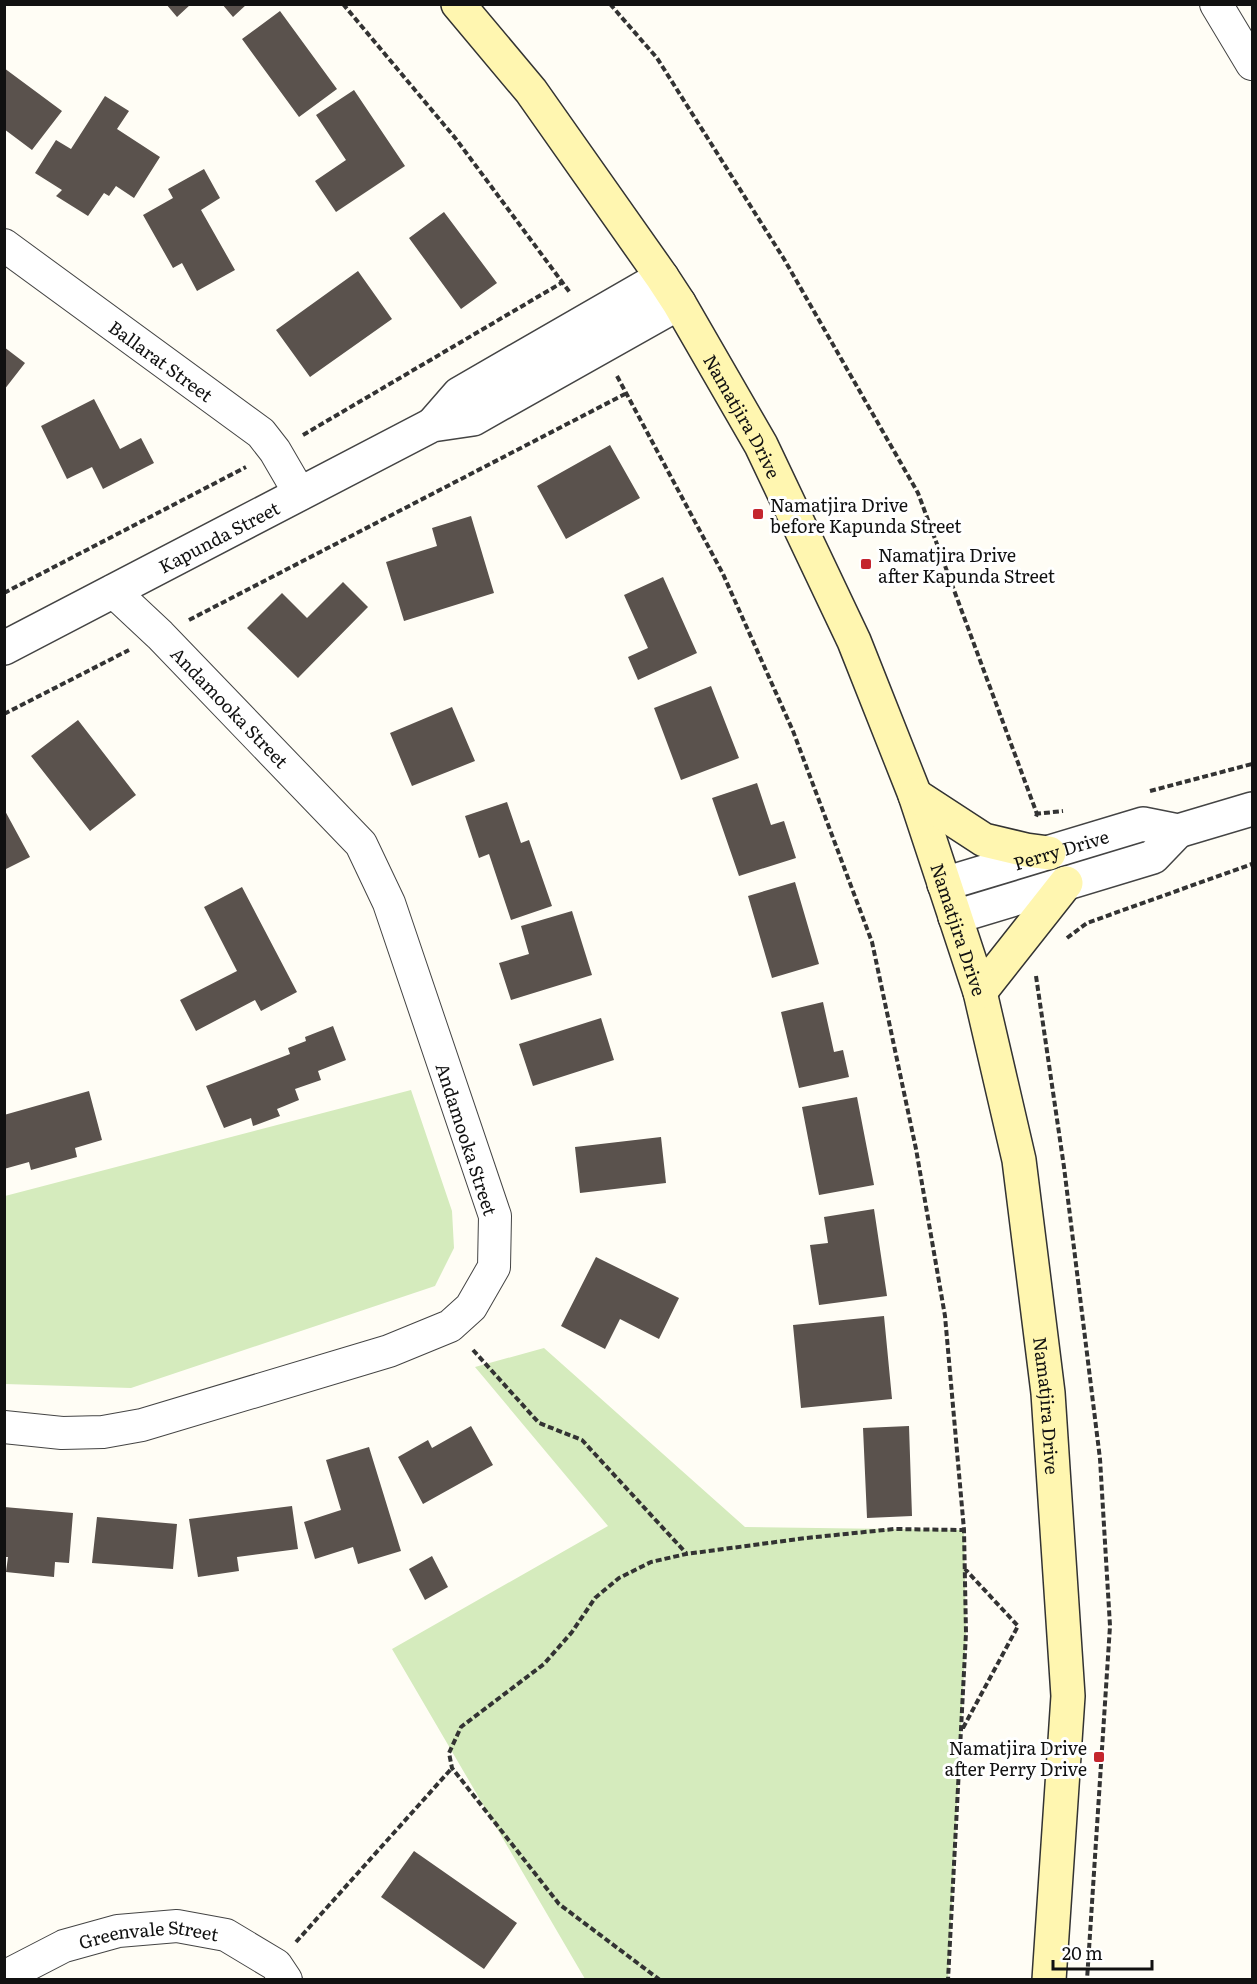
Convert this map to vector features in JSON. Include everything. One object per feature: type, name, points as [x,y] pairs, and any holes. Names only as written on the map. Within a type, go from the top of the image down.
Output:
[{"type":"main road","name":"Namatjira Drive","points":[[458,4],[531,90],[670,290],[761,445],[854,641],[915,795],[980,992],[1019,1160],[1048,1393],[1068,1696],[1049,1980]]},
{"type":"main road","points":[[915,795],[984,840],[1037,851]]},
{"type":"main road","points":[[980,992],[1066,883]]},
{"type":"street","points":[[1216,4],[1252,64]]},
{"type":"street","name":"Ballarat Street","points":[[4,245],[261,433],[300,494]]},
{"type":"street","name":"Kapunda Street","points":[[4,648],[432,425],[473,419],[670,290]]},
{"type":"street","name":"Andamooka Street","points":[[4,1427],[72,1433],[103,1432],[142,1425],[389,1351],[450,1326],[471,1306],[494,1266],[495,1216],[389,903],[361,844],[160,635],[113,591]]},
{"type":"street","name":"Perry Drive","points":[[944,885],[1037,851],[1143,824],[1178,831],[1252,809]]},
{"type":"street","name":"Perry Drive","points":[[955,917],[1153,857],[1178,831]]},
{"type":"street","name":"Greenvale Street","points":[[4,1977],[64,1946],[118,1931],[177,1926],[226,1935],[281,1972]]},
{"type":"path","points":[[343,4],[456,139],[563,282]]},
{"type":"path","points":[[610,4],[657,58],[784,259],[918,493],[1037,814],[1028,832],[1037,851]]},
{"type":"path","points":[[4,714],[625,393],[723,574],[793,731],[872,942],[916,1149],[945,1316],[964,1530],[966,1633],[948,1980]]},
{"type":"path","points":[[1141,793],[1252,764]]},
{"type":"path","points":[[1026,814],[1064,811]]},
{"type":"path","points":[[1041,915],[1044,927],[1059,944],[1087,923],[1252,864]]},
{"type":"path","points":[[450,1326],[539,1423],[582,1440],[686,1554]]},
{"type":"path","points":[[660,1980],[559,1904],[452,1768],[449,1753],[462,1727],[544,1664],[572,1632],[595,1598],[619,1578],[651,1562],[686,1554],[894,1529],[964,1530]]},
{"type":"path","points":[[961,1731],[1018,1626],[965,1568]]},
{"type":"path","points":[[281,1972],[452,1768]]},
{"type":"green space","points":[[411,1090],[452,1211],[454,1248],[435,1286],[131,1388],[5,1384],[5,1196]]},
{"type":"green space","points":[[544,1348],[745,1527],[964,1530],[966,1633],[948,1979],[585,1979],[392,1649],[608,1526],[475,1367]]},
{"type":"building","points":[[166,4],[191,4],[177,17]]},
{"type":"building","points":[[222,4],[247,4],[233,17]]},
{"type":"building","points":[[280,11],[337,89],[299,117],[242,39]]},
{"type":"building","points":[[4,68],[62,111],[32,150],[4,129]]},
{"type":"building","points":[[354,90],[405,166],[336,212],[315,181],[346,160],[316,115]]},
{"type":"building","points":[[105,96],[129,111],[117,129],[160,157],[134,198],[116,186],[109,196],[104,193],[88,216],[56,196],[62,190],[35,173],[56,140],[71,149]]},
{"type":"building","points":[[204,169],[220,198],[201,210],[235,270],[197,291],[182,263],[173,268],[143,215],[173,198],[168,189]]},
{"type":"building","points":[[444,212],[497,283],[461,309],[409,238]]},
{"type":"building","points":[[358,271],[392,319],[310,377],[276,330]]},
{"type":"building","points":[[4,347],[25,363],[4,390]]},
{"type":"building","points":[[94,399],[120,449],[141,438],[154,463],[103,489],[92,467],[67,479],[41,426]]},
{"type":"building","points":[[610,445],[640,498],[566,539],[537,486]]},
{"type":"building","points":[[471,516],[494,593],[404,621],[386,562],[437,546],[432,528]]},
{"type":"building","points":[[663,577],[697,653],[638,680],[628,657],[648,648],[624,595]]},
{"type":"building","points":[[343,582],[368,607],[298,678],[247,628],[282,593],[307,618]]},
{"type":"building","points":[[711,686],[739,758],[681,780],[654,708]]},
{"type":"building","points":[[452,707],[475,761],[412,786],[390,733]]},
{"type":"building","points":[[78,720],[136,795],[90,831],[31,756]]},
{"type":"building","points":[[757,783],[771,825],[784,821],[796,858],[739,876],[712,798]]},
{"type":"building","points":[[507,802],[521,843],[529,840],[552,906],[511,920],[489,854],[479,858],[465,816]]},
{"type":"building","points":[[4,809],[30,857],[4,870]]},
{"type":"building","points":[[795,882],[819,964],[772,978],[748,896]]},
{"type":"building","points":[[242,887],[297,992],[261,1011],[255,1000],[196,1031],[180,1000],[237,971],[204,907]]},
{"type":"building","points":[[572,911],[592,975],[511,1000],[499,963],[529,954],[521,926]]},
{"type":"building","points":[[823,1002],[834,1052],[843,1050],[849,1077],[799,1088],[781,1012]]},
{"type":"building","points":[[601,1018],[614,1060],[533,1086],[519,1044]]},
{"type":"building","points":[[333,1026],[346,1060],[318,1071],[321,1080],[295,1089],[299,1100],[277,1109],[280,1116],[253,1126],[251,1118],[224,1128],[206,1086],[290,1054],[288,1048],[306,1041],[305,1037]]},
{"type":"building","points":[[89,1091],[102,1140],[75,1148],[77,1157],[31,1170],[29,1162],[4,1169],[4,1115]]},
{"type":"building","points":[[857,1097],[874,1185],[819,1195],[802,1107]]},
{"type":"building","points":[[661,1137],[666,1183],[580,1193],[575,1147]]},
{"type":"building","points":[[874,1209],[887,1296],[819,1305],[810,1245],[828,1243],[824,1217]]},
{"type":"building","points":[[596,1257],[679,1298],[659,1339],[620,1319],[605,1349],[561,1326]]},
{"type":"building","points":[[884,1316],[892,1399],[801,1408],[793,1325]]},
{"type":"building","points":[[471,1426],[493,1465],[423,1504],[398,1457],[428,1440],[432,1448]]},
{"type":"building","points":[[909,1426],[912,1516],[867,1518],[863,1428]]},
{"type":"building","points":[[369,1447],[401,1551],[358,1564],[353,1547],[315,1559],[304,1522],[341,1510],[326,1460]]},
{"type":"building","points":[[292,1506],[298,1549],[237,1557],[239,1571],[198,1577],[189,1519]]},
{"type":"building","points":[[4,1507],[73,1513],[69,1563],[55,1562],[54,1577],[6,1572],[8,1557],[4,1557]]},
{"type":"building","points":[[97,1517],[177,1524],[173,1569],[92,1563]]},
{"type":"building","points":[[432,1556],[448,1587],[425,1600],[409,1569]]},
{"type":"building","points":[[414,1851],[517,1923],[484,1969],[381,1897]]},
{"type":"place","name":"Namatjira Drive before Kapunda Street","points":[[758,514]]},
{"type":"place","name":"Namatjira Drive after Kapunda Street","points":[[866,564]]},
{"type":"place","name":"Namatjira Drive after Perry Drive","points":[[1099,1757]]}]
